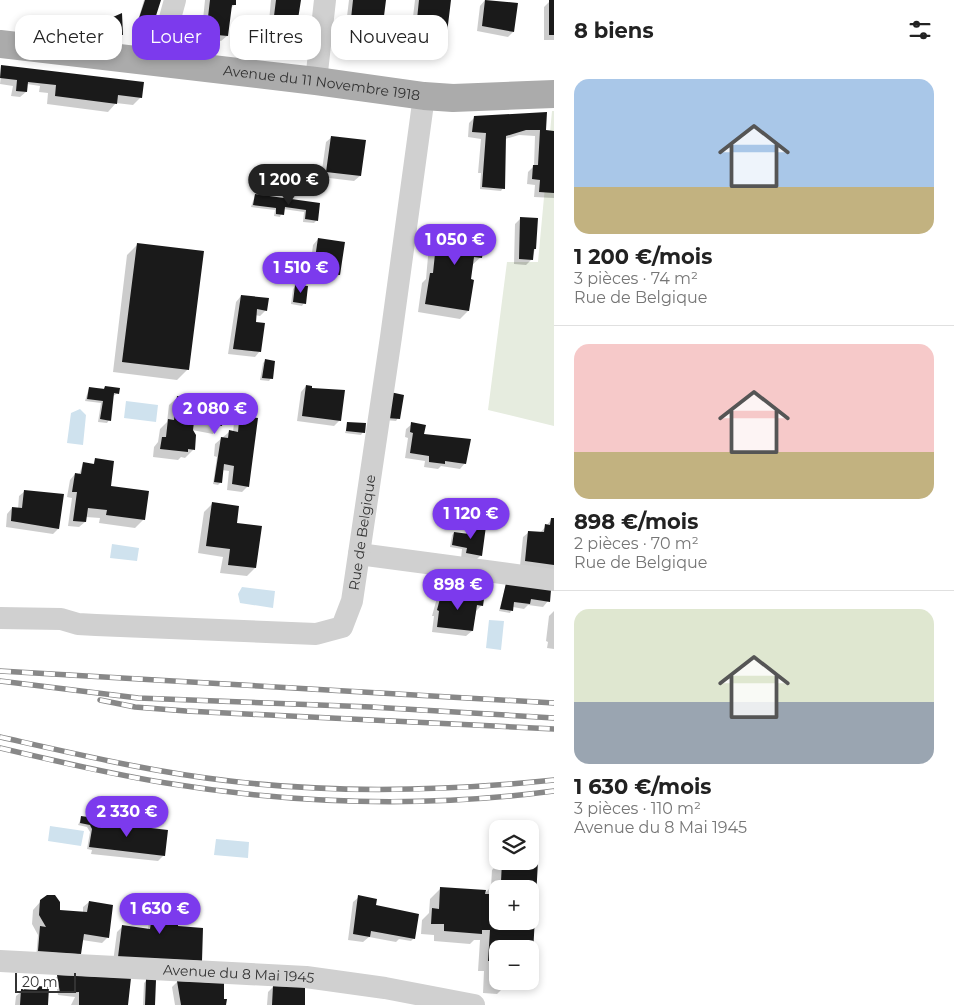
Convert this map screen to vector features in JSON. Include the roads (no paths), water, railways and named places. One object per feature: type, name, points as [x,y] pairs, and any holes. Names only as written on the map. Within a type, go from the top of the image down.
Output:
[{"type":"main road","name":"Avenue du 11 Novembre 1918","points":[[0,44],[316,81],[424,96],[453,98],[554,94]]},
{"type":"street","points":[[158,62],[175,0]]},
{"type":"street","points":[[316,81],[325,0]]},
{"type":"street","name":"Rue de Belgique","points":[[0,618],[61,619],[78,624],[96,625],[316,634],[342,627],[352,601],[424,96]]},
{"type":"street","points":[[359,554],[554,580]]},
{"type":"street","name":"Avenue du 8 Mai 1945","points":[[0,961],[314,978],[385,988],[474,1005]]},
{"type":"water","points":[[126,401],[158,405],[156,422],[124,418]]},
{"type":"water","points":[[80,409],[86,415],[83,445],[67,443],[71,413]]},
{"type":"water","points":[[112,544],[139,548],[137,561],[110,558]]},
{"type":"water","points":[[242,587],[275,591],[273,608],[240,603],[238,594]]},
{"type":"water","points":[[489,620],[504,621],[501,650],[486,648]]},
{"type":"water","points":[[50,826],[84,831],[81,846],[48,841]]},
{"type":"water","points":[[216,839],[249,842],[248,858],[214,855]]},
{"type":"railway","points":[[0,671],[554,703]]},
{"type":"railway","points":[[0,681],[138,698],[371,707],[554,718]]},
{"type":"railway","points":[[100,700],[135,707],[186,711],[554,729]]},
{"type":"railway","points":[[0,737],[143,768],[270,785],[392,790],[473,787],[554,780]]},
{"type":"railway","points":[[0,748],[145,779],[263,796],[360,801],[409,801],[457,800],[554,791]]}]
